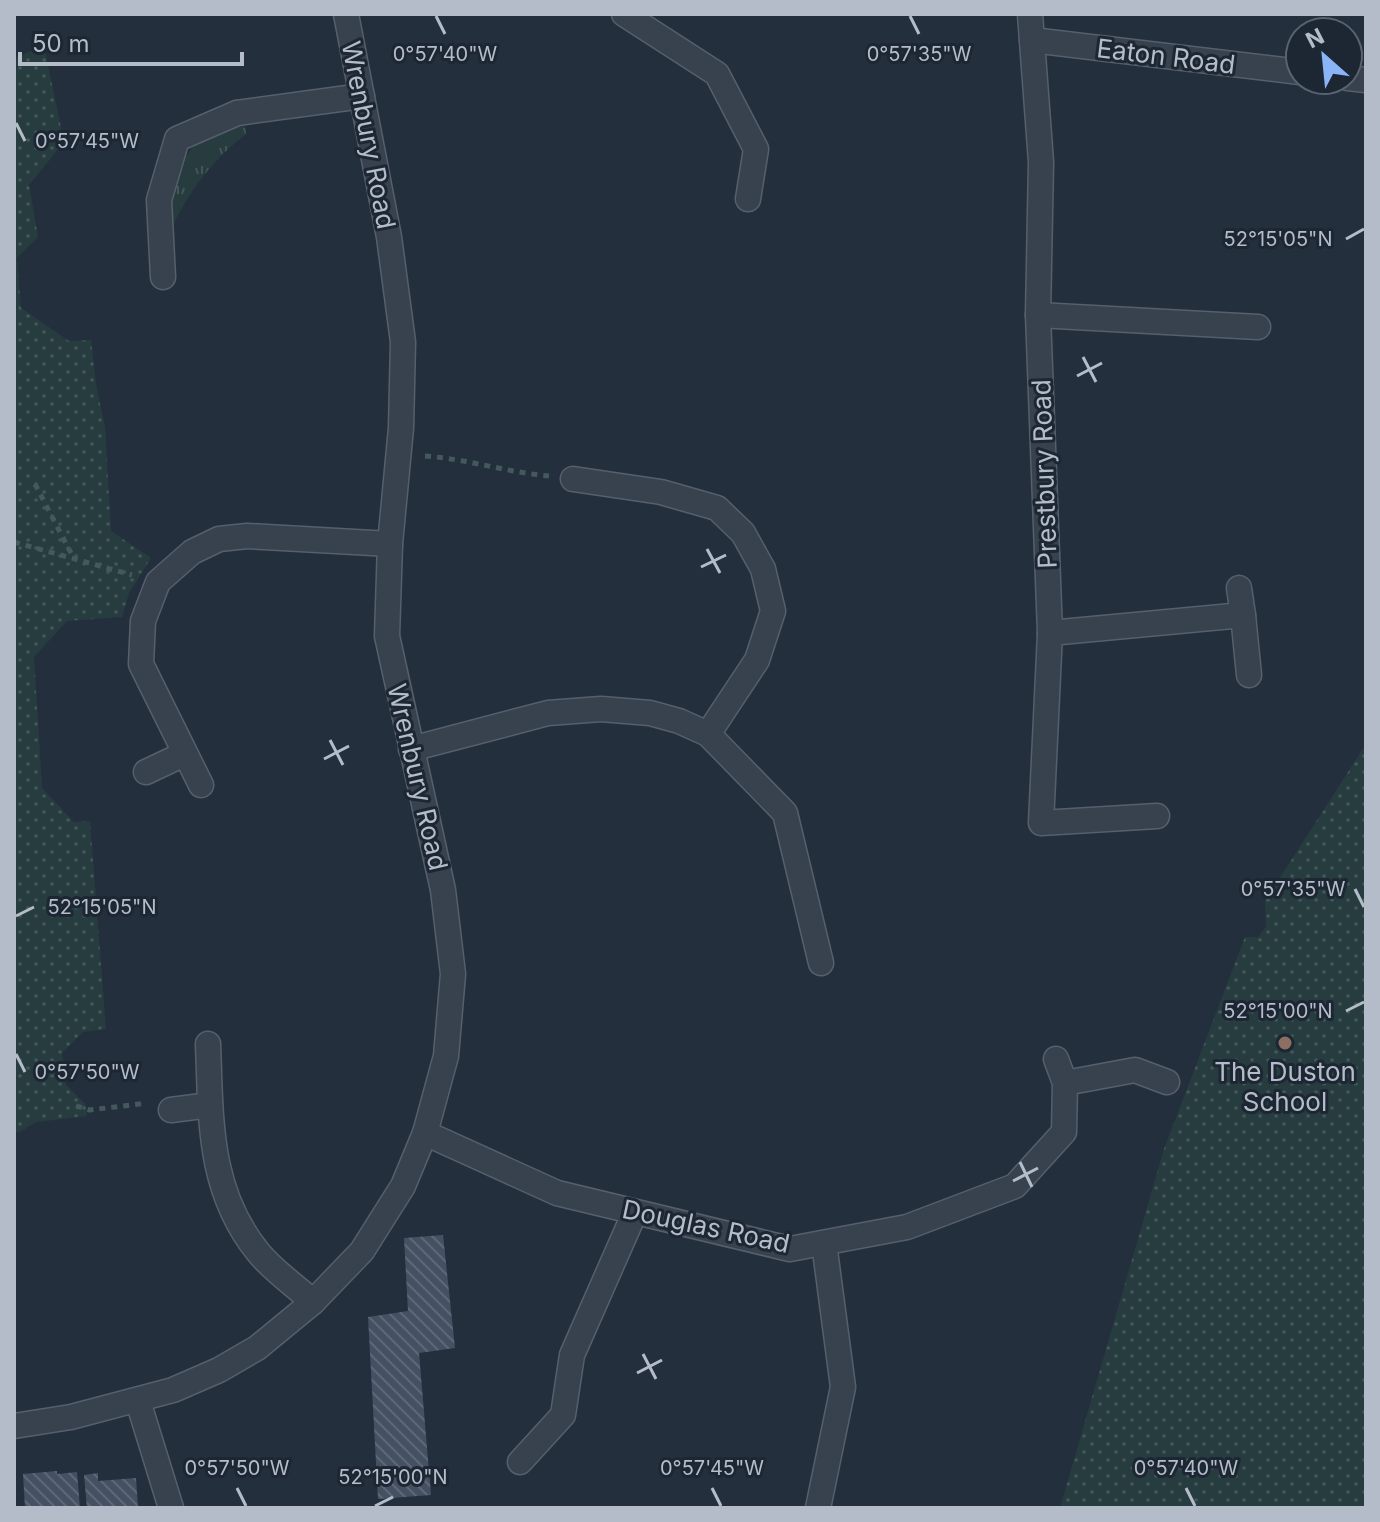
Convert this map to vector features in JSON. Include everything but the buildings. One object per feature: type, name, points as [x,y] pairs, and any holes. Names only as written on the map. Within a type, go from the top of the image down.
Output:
[{"type":"street","name":"Wrenbury Road","points":[[14,1426],[71,1417],[173,1390],[219,1370],[257,1348],[313,1302],[362,1251],[403,1186],[425,1133],[446,1056],[453,974],[443,890],[387,636],[390,544],[401,428],[403,342],[389,237],[346,14]]},
{"type":"street","points":[[624,14],[717,74],[756,149],[748,199]]},
{"type":"street","name":"Prestbury Road","points":[[1030,14],[1041,162],[1038,315],[1050,633],[1029,824],[1157,816]]},
{"type":"street","name":"Eaton Road","points":[[1032,40],[1284,70]]},
{"type":"street","points":[[163,277],[159,200],[177,139],[237,113],[362,96]]},
{"type":"street","points":[[1038,315],[1258,327]]},
{"type":"street","points":[[573,479],[661,492],[717,508],[743,533],[763,569],[773,611],[757,660],[708,734]]},
{"type":"street","points":[[201,785],[141,664],[143,621],[158,582],[192,552],[219,539],[247,536],[390,544]]},
{"type":"street","points":[[1239,588],[1249,675]]},
{"type":"street","points":[[1050,633],[1243,615]]},
{"type":"street","points":[[411,749],[548,713],[601,709],[650,713],[708,734],[785,813],[821,963]]},
{"type":"street","points":[[146,772],[184,754]]},
{"type":"street","points":[[208,1044],[215,1153],[226,1202],[259,1253],[313,1302]]},
{"type":"street","name":"Douglas Road","points":[[425,1133],[557,1193],[790,1249],[907,1227],[1015,1186],[1064,1132],[1065,1083],[1056,1059]]},
{"type":"street","points":[[1065,1083],[1135,1070],[1167,1082]]},
{"type":"street","points":[[171,1110],[210,1105]]},
{"type":"street","points":[[520,1462],[563,1415],[572,1355],[635,1212]]},
{"type":"street","points":[[818,1508],[843,1387],[824,1243]]},
{"type":"street","points":[[138,1401],[171,1508]]},
{"type":"path","points":[[419,455],[471,461],[503,471],[573,479]]},
{"type":"path","points":[[35,484],[74,559]]},
{"type":"path","points":[[14,542],[158,582]]},
{"type":"path","points":[[76,1106],[90,1110],[155,1102],[171,1110]]},
{"type":"green space","points":[[44,46],[64,142],[29,185],[38,237],[17,258],[21,308],[69,341],[91,340],[105,427],[111,531],[151,558],[129,593],[122,617],[67,621],[34,657],[42,788],[74,822],[90,821],[106,1029],[83,1032],[62,1053],[66,1085],[86,1105],[87,1116],[36,1122],[20,1132],[14,1132],[14,58]]},
{"type":"green space","points":[[245,125],[246,134],[204,175],[173,225],[169,199],[176,171],[194,145],[214,132]]},
{"type":"green space","name":"The Duston School","points":[[1366,744],[1366,1508],[1060,1508],[1164,1149],[1245,937],[1258,937],[1266,927],[1265,901]]},
{"type":"place","name":"The Duston School","points":[[1285,1043]]}]
